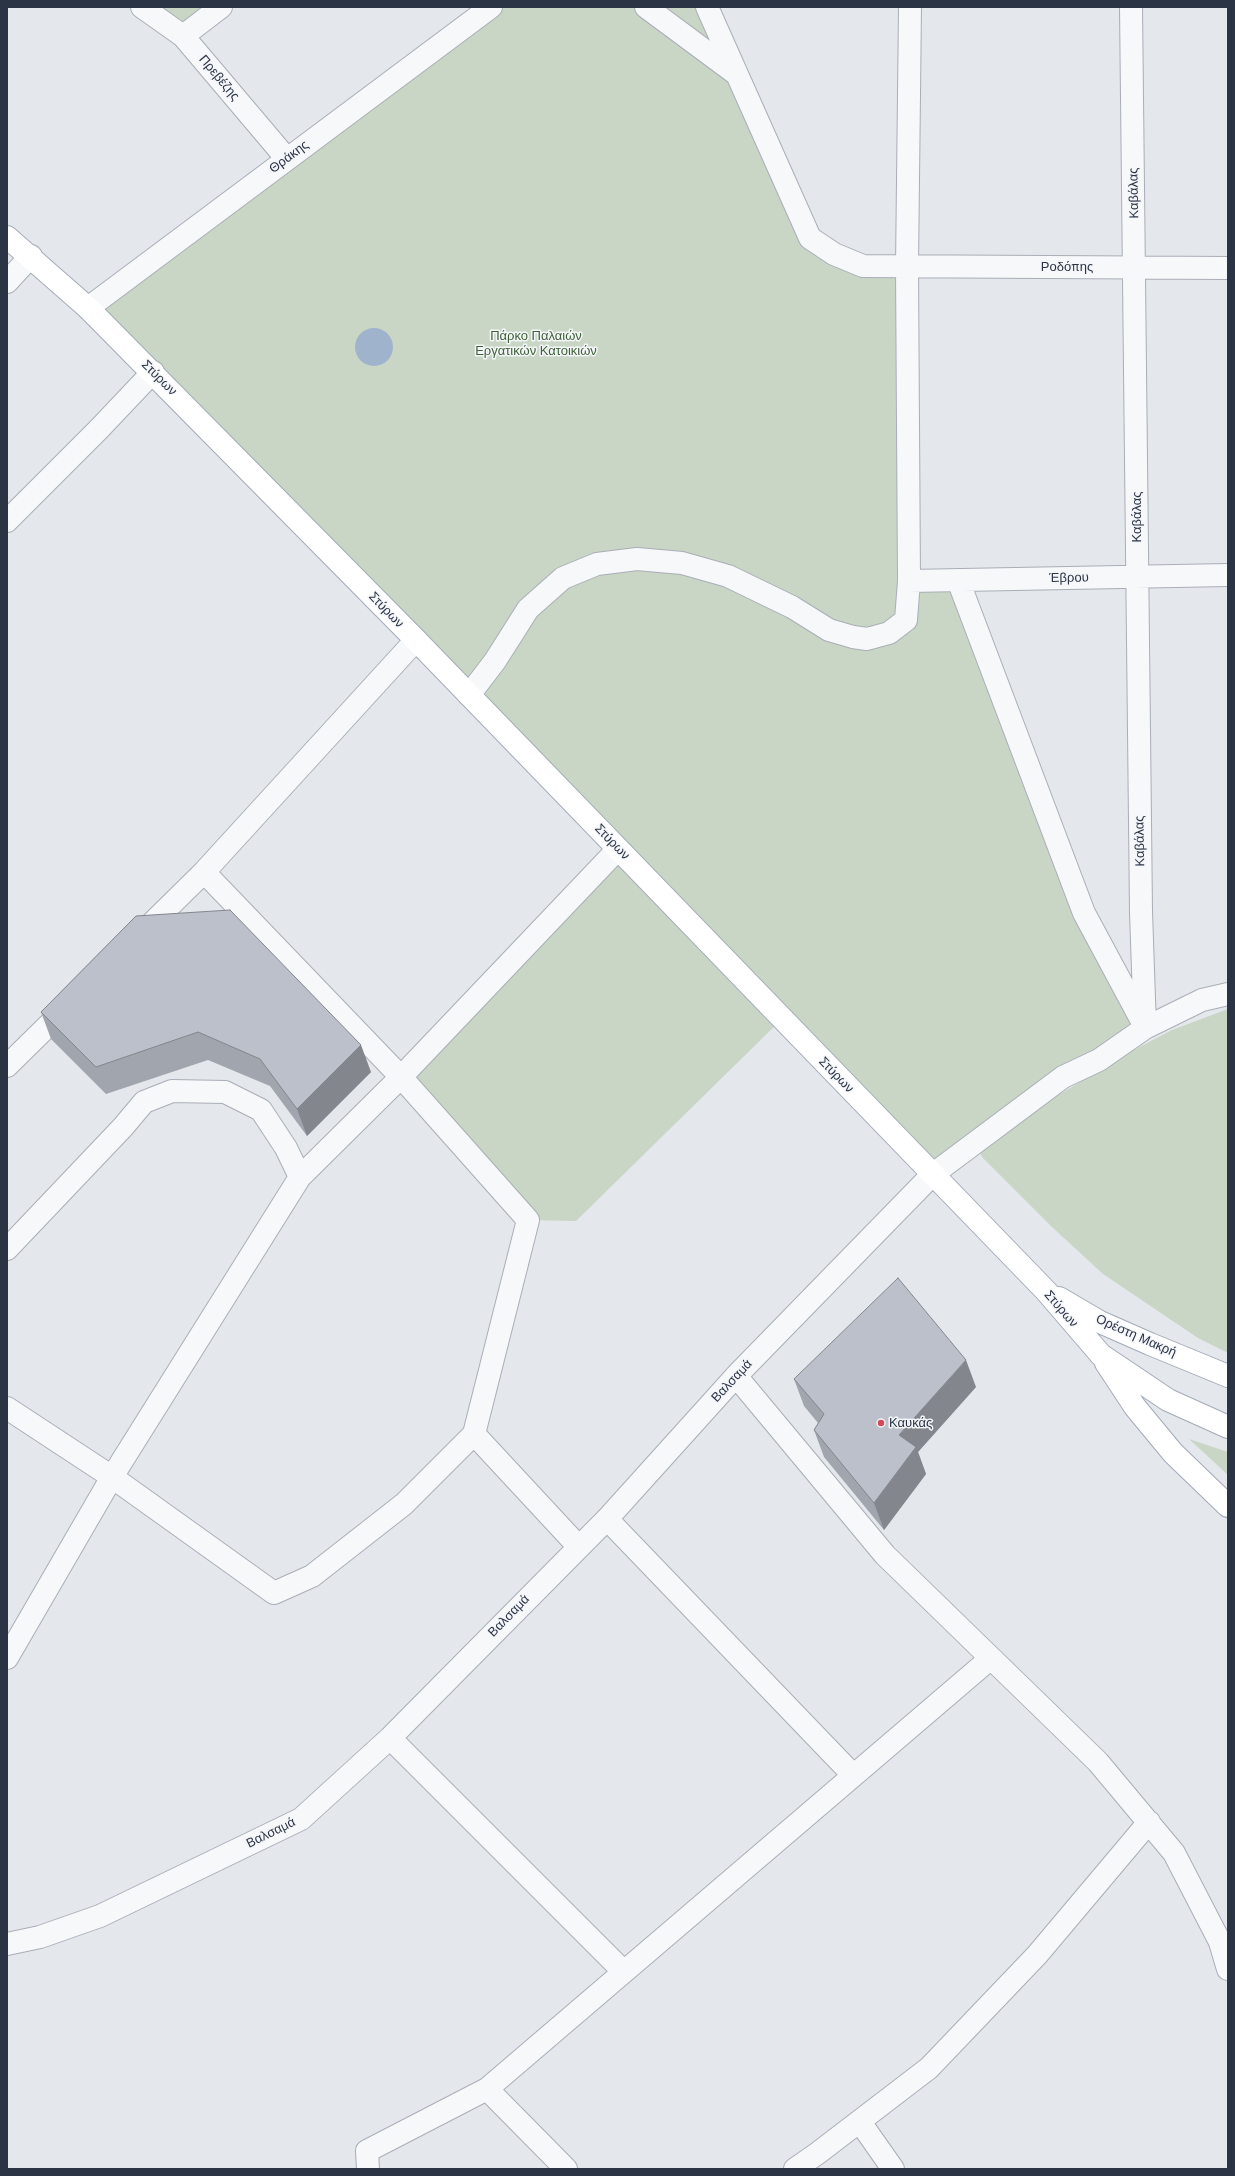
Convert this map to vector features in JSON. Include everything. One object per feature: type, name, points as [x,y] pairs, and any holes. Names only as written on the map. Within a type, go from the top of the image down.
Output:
[{"type":"main road","name":"Στύρων","points":[[7,237],[31,256],[88,308],[153,372],[416,640],[698,930],[932,1175],[1046,1291],[1102,1355],[1168,1400],[1228,1427]]},
{"type":"main road","name":"Ορέστη Μακρή","points":[[1046,1291],[1107,1325],[1228,1376]]},
{"type":"main road","points":[[1102,1355],[1135,1407],[1173,1453],[1228,1506]]},
{"type":"street","name":"Πρεβέζης","points":[[142,7],[183,36],[287,159]]},
{"type":"street","points":[[183,36],[221,7]]},
{"type":"street","name":"Θράκης","points":[[88,308],[491,7]]},
{"type":"street","points":[[646,7],[736,74]]},
{"type":"street","name":"Ροδόπης","points":[[707,7],[810,238],[834,254],[863,266],[1228,268]]},
{"type":"street","points":[[469,695],[495,661],[528,609],[563,578],[597,564],[645,560],[682,563],[728,576],[792,607],[829,630],[853,637],[867,639],[889,633],[906,620],[909,581],[907,267],[910,7]]},
{"type":"street","name":"Καβάλας","points":[[1131,7],[1141,912],[1145,1028]]},
{"type":"street","points":[[7,282],[31,256]]},
{"type":"street","points":[[7,521],[153,372]]},
{"type":"street","name":"Έβρου","points":[[909,581],[1228,574]]},
{"type":"street","points":[[958,580],[1084,913],[1145,1028]]},
{"type":"street","points":[[125,949],[204,872],[416,640]]},
{"type":"street","points":[[7,1658],[112,1477],[300,1176],[401,1077],[618,849]]},
{"type":"street","points":[[7,1408],[112,1477],[274,1593],[312,1576],[404,1504],[474,1434],[528,1220],[401,1077],[204,872]]},
{"type":"street","points":[[7,1066],[80,994]]},
{"type":"street","name":"Βαλσαμά","points":[[7,1944],[40,1937],[100,1916],[301,1819],[390,1738],[606,1518],[736,1376],[932,1175],[1062,1077],[1099,1060],[1145,1028],[1202,1000],[1228,994]]},
{"type":"street","points":[[7,1249],[118,1132],[144,1102],[172,1092],[225,1092],[261,1110],[286,1148],[300,1176]]},
{"type":"street","points":[[736,1376],[885,1555],[1098,1762],[1149,1822],[1174,1853],[1220,1942],[1228,1969]]},
{"type":"street","points":[[474,1434],[578,1546]]},
{"type":"street","points":[[606,1518],[853,1775]]},
{"type":"street","points":[[368,2169],[367,2150],[487,2089],[991,1658]]},
{"type":"street","points":[[390,1738],[624,1971]]},
{"type":"street","points":[[795,2169],[860,2122],[929,2068],[1037,1955],[1149,1822]]},
{"type":"street","points":[[487,2089],[566,2169]]},
{"type":"street","points":[[860,2122],[893,2169]]},
{"type":"green space","points":[[142,7],[221,7],[183,36]]},
{"type":"green space","name":"Πάρκο Παλαιών Εργατικών Κατοικιών","points":[[491,7],[707,7],[810,238],[834,254],[907,267],[909,581],[958,580],[1084,913],[1145,1028],[932,1175],[782,1019],[576,1221],[528,1220],[401,1077],[618,849],[88,308]]},
{"type":"green space","points":[[1228,1009],[1228,1353],[1198,1338],[1103,1274],[1052,1227],[982,1157],[978,1148],[980,1143],[1126,1054],[1172,1030]]},
{"type":"green space","points":[[1189,1439],[1228,1452],[1228,1475]]},
{"type":"water","points":[[370,328],[378,328],[385,331],[390,336],[393,347],[390,358],[385,363],[378,366],[370,366],[363,363],[358,358],[355,351],[355,343],[358,336],[363,331]]},
{"type":"building","points":[[230,910],[361,1045],[297,1109],[260,1059],[198,1032],[96,1067],[41,1012],[136,916]]},
{"type":"building","name":"Καυκάς","points":[[898,1278],[966,1360],[899,1435],[916,1447],[874,1503],[814,1430],[824,1414],[794,1379]]},
{"type":"place","name":"Καυκάς","points":[[881,1423]]}]
